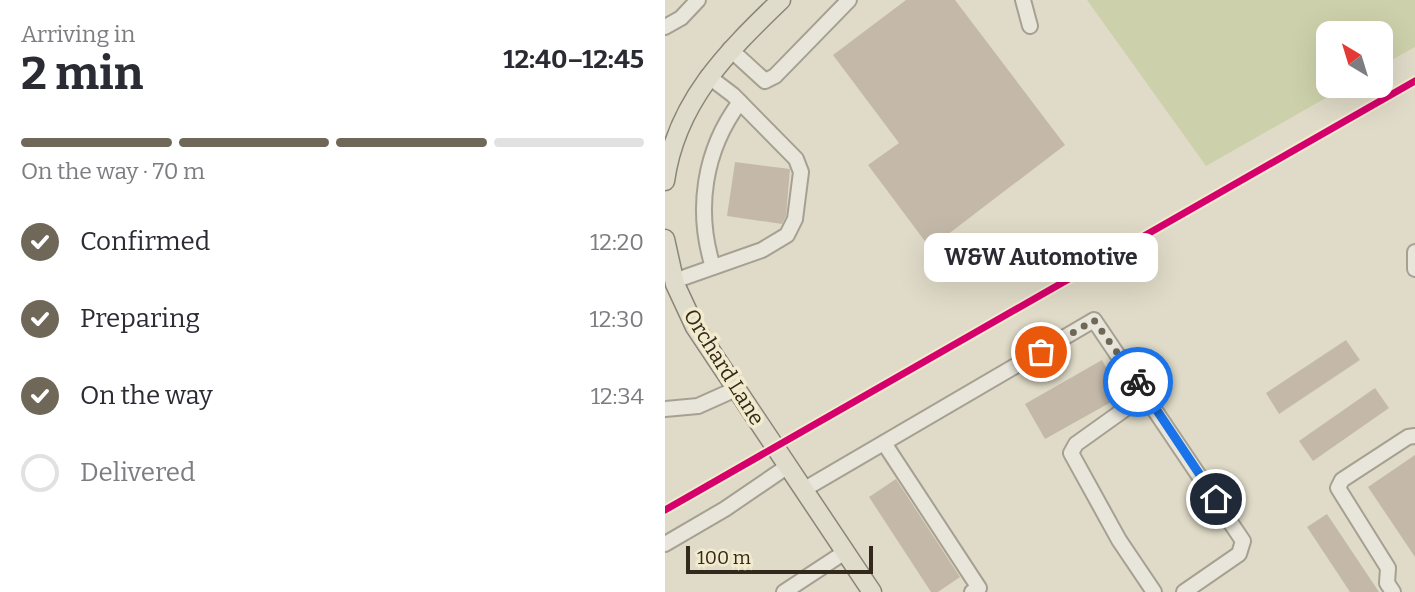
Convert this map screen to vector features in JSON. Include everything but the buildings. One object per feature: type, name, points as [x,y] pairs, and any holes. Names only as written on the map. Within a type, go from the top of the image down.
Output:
[{"type":"main road","points":[[665,181],[679,128],[708,76],[730,49],[781,0]]},
{"type":"main road","name":"Orchard Lane","points":[[665,239],[670,275],[695,327],[872,592]]},
{"type":"lane","points":[[665,27],[681,18],[698,0]]},
{"type":"lane","points":[[730,49],[765,81],[775,76],[849,0]]},
{"type":"lane","points":[[1023,0],[1030,26]]},
{"type":"lane","points":[[670,275],[713,267],[762,250],[787,235],[795,219],[801,172],[796,159],[740,102],[708,76]]},
{"type":"lane","points":[[713,267],[704,217],[705,181],[714,148],[727,120],[740,102]]},
{"type":"lane","points":[[1415,252],[1415,269]]},
{"type":"lane","points":[[803,490],[1094,320],[1243,541],[1239,554],[1184,592]]},
{"type":"lane","points":[[665,409],[698,406],[736,389]]},
{"type":"lane","points":[[1146,394],[1076,444],[1072,453],[1119,541],[1154,592]]},
{"type":"lane","points":[[1393,592],[1387,583],[1388,568],[1338,488],[1342,480],[1408,437],[1415,436]]},
{"type":"lane","points":[[884,443],[979,588],[972,592]]},
{"type":"lane","points":[[665,544],[725,509],[788,466]]},
{"type":"lane","points":[[784,592],[845,552]]},
{"type":"green space","points":[[1087,0],[1415,0],[1415,47],[1393,59],[1393,21],[1316,21],[1316,98],[1326,98],[1206,166]]},
{"type":"cycle path","points":[[665,510],[1415,81]]},
{"type":"way so far","points":[[1041,352],[1094,320],[1138,382]]},
{"type":"place","name":"W&W Automotive","points":[[1041,352]]},
{"type":"route","points":[[1138,382],[1216,499]]}]
